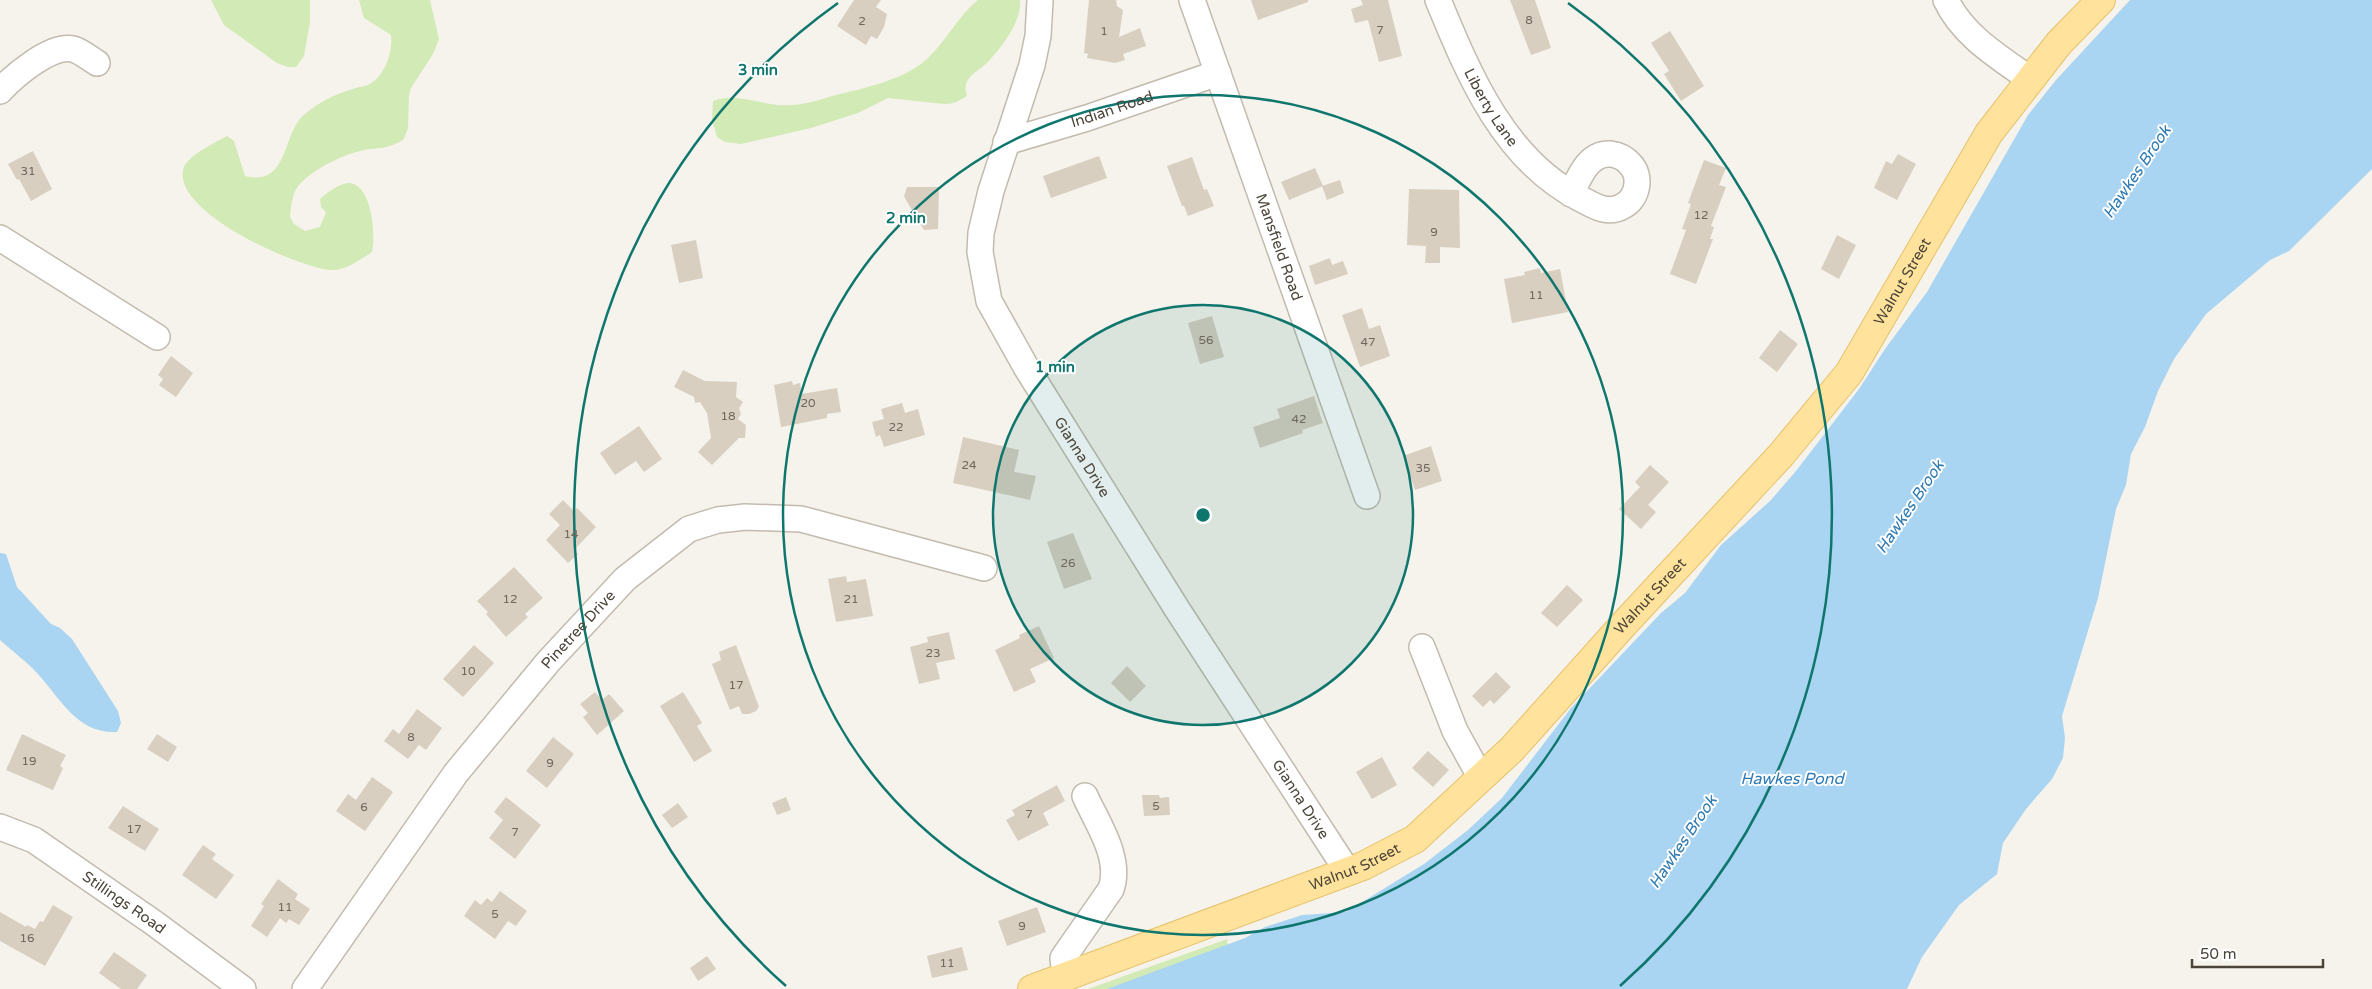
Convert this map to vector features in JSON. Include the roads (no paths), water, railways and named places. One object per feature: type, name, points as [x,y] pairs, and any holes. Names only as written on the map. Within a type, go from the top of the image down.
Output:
[{"type":"main road","name":"Walnut Street","points":[[1032,989],[1348,872],[1415,839],[1482,778],[1512,749],[1624,624],[1781,455],[1849,373],[1989,133],[2059,44],[2101,0]]},
{"type":"street","name":"Gianna Drive","points":[[1040,0],[1038,36],[1032,65],[1006,142],[981,233],[982,268],[989,301],[1026,367],[1177,609],[1348,872]]},
{"type":"street","name":"Mansfield Road","points":[[1192,0],[1367,496]]},
{"type":"street","name":"Liberty Lane","points":[[1438,0],[1461,57],[1496,120],[1514,145],[1535,166],[1571,194]]},
{"type":"street","points":[[1946,0],[1958,21],[1971,35],[2031,80]]},
{"type":"street","points":[[0,91],[10,80],[41,58],[56,51],[73,49],[97,63]]},
{"type":"street","name":"Indian Road","points":[[1006,142],[1087,118],[1218,73]]},
{"type":"street","points":[[0,238],[157,337]]},
{"type":"street","name":"Pinetree Drive","points":[[305,989],[456,773],[536,677],[625,579],[689,529],[718,520],[745,517],[801,520],[984,568]]},
{"type":"street","points":[[1422,647],[1455,731],[1482,778]]},
{"type":"street","points":[[1065,977],[1063,958],[1111,889],[1114,878],[1114,864],[1108,847],[1085,796]]},
{"type":"street","name":"Stillings Road","points":[[0,827],[34,840],[154,923],[243,989]]},
{"type":"water","name":"Hawkes Pond","points":[[2130,0],[2372,0],[2372,169],[2289,251],[2270,260],[2206,314],[2174,359],[2158,391],[2145,427],[2131,454],[2126,485],[2116,509],[2098,598],[2062,716],[2065,738],[2063,758],[2052,779],[2026,809],[2003,843],[1997,874],[1959,905],[1922,957],[1907,989],[1107,989],[1245,938],[1265,927],[1302,915],[1346,912],[1424,864],[1468,830],[1502,798],[1571,708],[1661,613],[1685,593],[1721,545],[1770,501],[1796,471],[1859,389],[1885,349],[1927,292],[2028,115],[2056,80]]},
{"type":"water","points":[[0,553],[6,554],[17,587],[51,624],[60,628],[72,639],[118,711],[121,723],[117,732],[103,731],[80,721],[62,704],[33,669],[0,640]]},
{"type":"water label","name":"Hawkes Brook","points":[[2137,172]]},
{"type":"water label","name":"Hawkes Brook","points":[[1910,507]]},
{"type":"water label","name":"Hawkes Brook","points":[[1683,842]]}]
